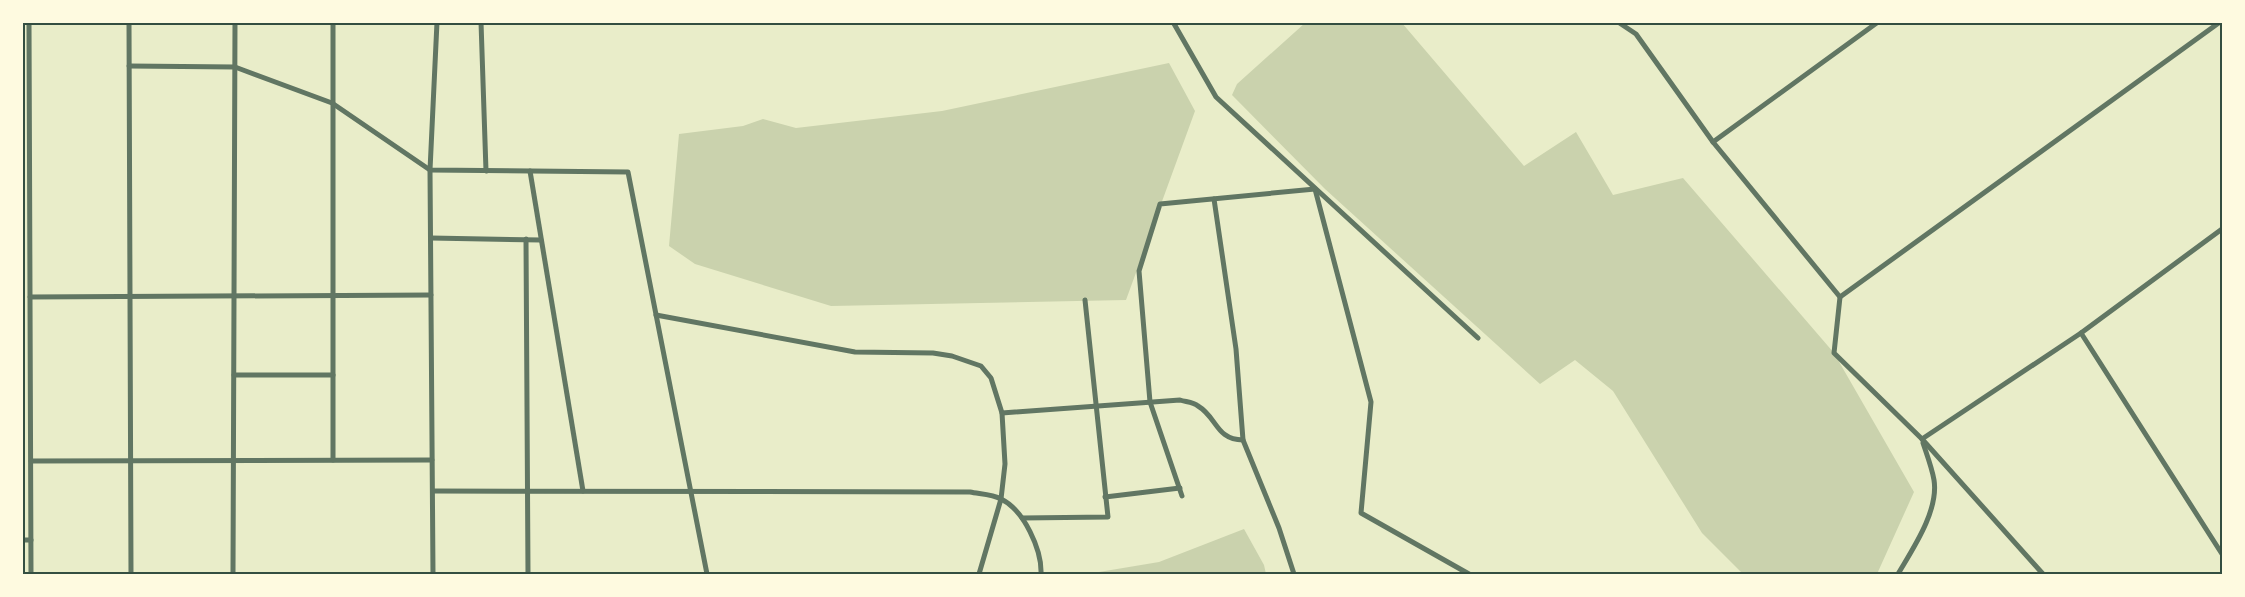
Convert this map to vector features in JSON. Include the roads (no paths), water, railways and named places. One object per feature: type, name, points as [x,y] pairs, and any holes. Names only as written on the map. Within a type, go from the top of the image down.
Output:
[{"type":"street","points":[[29,22],[31,574]]},
{"type":"street","points":[[129,22],[131,574]]},
{"type":"street","points":[[233,574],[235,22]]},
{"type":"street","points":[[332,22],[333,460]]},
{"type":"street","points":[[434,574],[430,170],[437,22]]},
{"type":"street","points":[[481,22],[486,171]]},
{"type":"street","points":[[1173,22],[1216,97],[1478,338]]},
{"type":"street","points":[[1618,22],[1636,34],[1713,142],[1840,297],[1834,353],[1922,439],[2044,574]]},
{"type":"street","points":[[1713,142],[1878,22]]},
{"type":"street","points":[[1840,297],[2220,22]]},
{"type":"street","points":[[129,66],[235,67],[332,103],[430,170],[628,172],[708,574]]},
{"type":"street","points":[[530,171],[583,491]]},
{"type":"street","points":[[1182,496],[1150,402],[1139,271],[1160,204],[1315,190]]},
{"type":"street","points":[[1315,190],[1371,402],[1361,513],[1469,574]]},
{"type":"street","points":[[1214,199],[1236,350],[1243,440],[1279,528],[1294,574]]},
{"type":"street","points":[[1922,439],[2082,333],[2222,230]]},
{"type":"street","points":[[431,238],[541,240]]},
{"type":"street","points":[[526,239],[528,574]]},
{"type":"street","points":[[30,297],[431,295]]},
{"type":"street","points":[[1022,518],[1108,516],[1085,300]]},
{"type":"street","points":[[656,316],[855,352],[933,353],[952,356],[981,366],[991,378],[1002,413],[1005,464],[1001,499],[979,574]]},
{"type":"street","points":[[2082,333],[2222,554]]},
{"type":"street","points":[[234,375],[333,375]]},
{"type":"street","points":[[1002,413],[1180,400],[1191,402],[1200,407],[1224,435],[1234,440],[1243,440]]},
{"type":"street","points":[[1898,574],[1916,544],[1932,505],[1935,482],[1922,439]]},
{"type":"street","points":[[31,461],[432,460]]},
{"type":"street","points":[[1105,497],[1180,488]]},
{"type":"street","points":[[433,491],[970,492],[1001,499],[1022,518],[1038,548],[1041,560],[1041,574]]},
{"type":"street","points":[[22,540],[31,540]]}]
